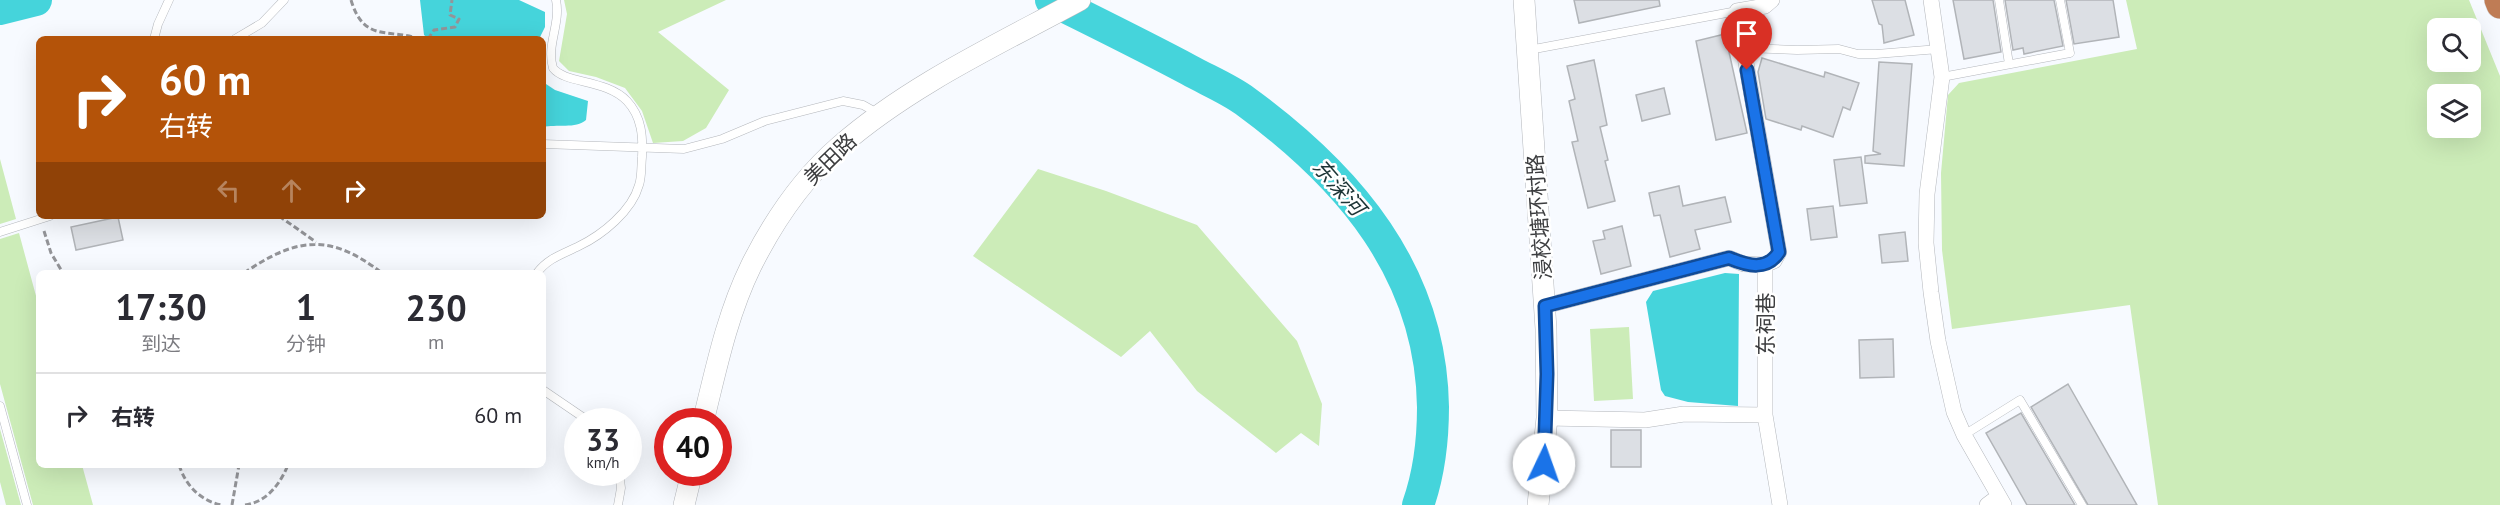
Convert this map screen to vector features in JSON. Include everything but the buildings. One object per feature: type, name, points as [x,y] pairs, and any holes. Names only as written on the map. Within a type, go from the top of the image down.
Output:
[{"type":"highway","points":[[2498,0],[2500,5]]},
{"type":"street","name":"美田路","points":[[707,408],[731,313],[751,266],[775,223],[812,175],[839,147],[879,115],[965,63],[1080,0]]},
{"type":"street","name":"浸校塘环村路","points":[[1524,0],[1545,306],[1547,418],[1538,505]]},
{"type":"street","points":[[1737,11],[1765,6],[1772,0]]},
{"type":"street","points":[[1931,0],[1942,77],[1929,171],[1926,243],[1932,302],[1947,389],[1964,435],[1997,502]]},
{"type":"street","name":"东祠巷","points":[[1737,11],[1779,252],[1774,261],[1765,265],[1766,415],[1780,505]]},
{"type":"street","points":[[1545,306],[1729,258],[1744,264],[1765,265]]},
{"type":"street","points":[[1547,418],[1645,420],[1684,414],[1766,415]]},
{"type":"street","points":[[684,505],[689,486]]},
{"type":"lane","points":[[155,36],[169,0]]},
{"type":"lane","points":[[241,36],[262,23],[284,0]]},
{"type":"lane","points":[[540,270],[554,257],[599,234],[620,215],[640,184],[642,149],[640,122],[626,100],[601,85],[564,77],[553,68],[551,51],[558,21],[556,0]]},
{"type":"lane","points":[[1999,0],[2010,64]]},
{"type":"lane","points":[[1942,77],[2070,53],[2060,0]]},
{"type":"lane","points":[[1527,51],[1737,11]]},
{"type":"lane","points":[[1743,48],[1797,50],[1832,48],[1876,54],[1939,49]]},
{"type":"lane","points":[[546,144],[684,149],[702,145],[765,121],[843,101],[863,105],[879,115]]},
{"type":"lane","points":[[0,232],[41,220]]},
{"type":"lane","points":[[546,392],[569,408]]},
{"type":"lane","points":[[1964,435],[2020,400],[2082,505]]},
{"type":"lane","points":[[0,406],[27,505]]},
{"type":"lane","points":[[618,505],[621,486]]},
{"type":"path","points":[[351,0],[357,15],[374,30],[405,36]]},
{"type":"path","points":[[430,36],[434,30],[455,27],[459,19],[450,15],[452,0]]},
{"type":"path","points":[[283,219],[318,243],[358,256],[378,270]]},
{"type":"path","points":[[41,220],[51,253],[61,270]]},
{"type":"path","points":[[249,270],[282,252],[318,243]]},
{"type":"path","points":[[180,468],[183,477],[195,493],[212,503],[222,505]]},
{"type":"path","points":[[232,505],[238,468]]},
{"type":"path","points":[[245,505],[268,495],[282,480],[287,468]]},
{"type":"green space","points":[[564,0],[726,0],[658,32],[729,90],[706,128],[683,141],[653,143],[642,111],[625,88],[596,77],[569,71],[559,61],[567,14]]},
{"type":"green space","points":[[2126,0],[2469,0],[2476,18],[2427,18],[2427,72],[2481,72],[2481,29],[2500,76],[2500,505],[2158,505],[2130,305],[1952,329],[1942,250],[1941,173],[1948,95],[1959,83],[2137,49]]},
{"type":"green space","points":[[0,159],[16,219],[0,224]]},
{"type":"green space","points":[[1038,169],[1106,191],[1197,225],[1297,341],[1322,404],[1319,446],[1301,433],[1276,453],[1197,391],[1150,331],[1121,357],[973,256]]},
{"type":"green space","points":[[19,233],[36,296],[36,468],[83,468],[93,505],[33,505],[0,384],[0,239]]},
{"type":"green space","points":[[1629,327],[1633,399],[1594,401],[1590,329]]},
{"type":"green space","points":[[0,429],[21,505],[6,505],[0,482]]},
{"type":"water","points":[[420,0],[519,0],[545,12],[545,27],[540,36],[424,35]]},
{"type":"water","points":[[546,84],[555,90],[588,101],[586,120],[582,123],[546,126]]},
{"type":"water","points":[[1725,273],[1739,274],[1738,406],[1688,402],[1665,396],[1661,390],[1646,302],[1653,291]]},
{"type":"waterway","points":[[0,9],[36,0]]},
{"type":"waterway","name":"东深河","points":[[1051,0],[1138,43],[1245,101],[1283,130],[1318,162],[1350,196],[1377,232],[1400,271],[1417,313],[1429,358],[1433,407],[1432,431],[1428,469],[1418,505]]},
{"type":"route","points":[[1544,464],[1547,418],[1545,306],[1729,258],[1744,264],[1765,265],[1774,261],[1779,252],[1747,70]]}]
